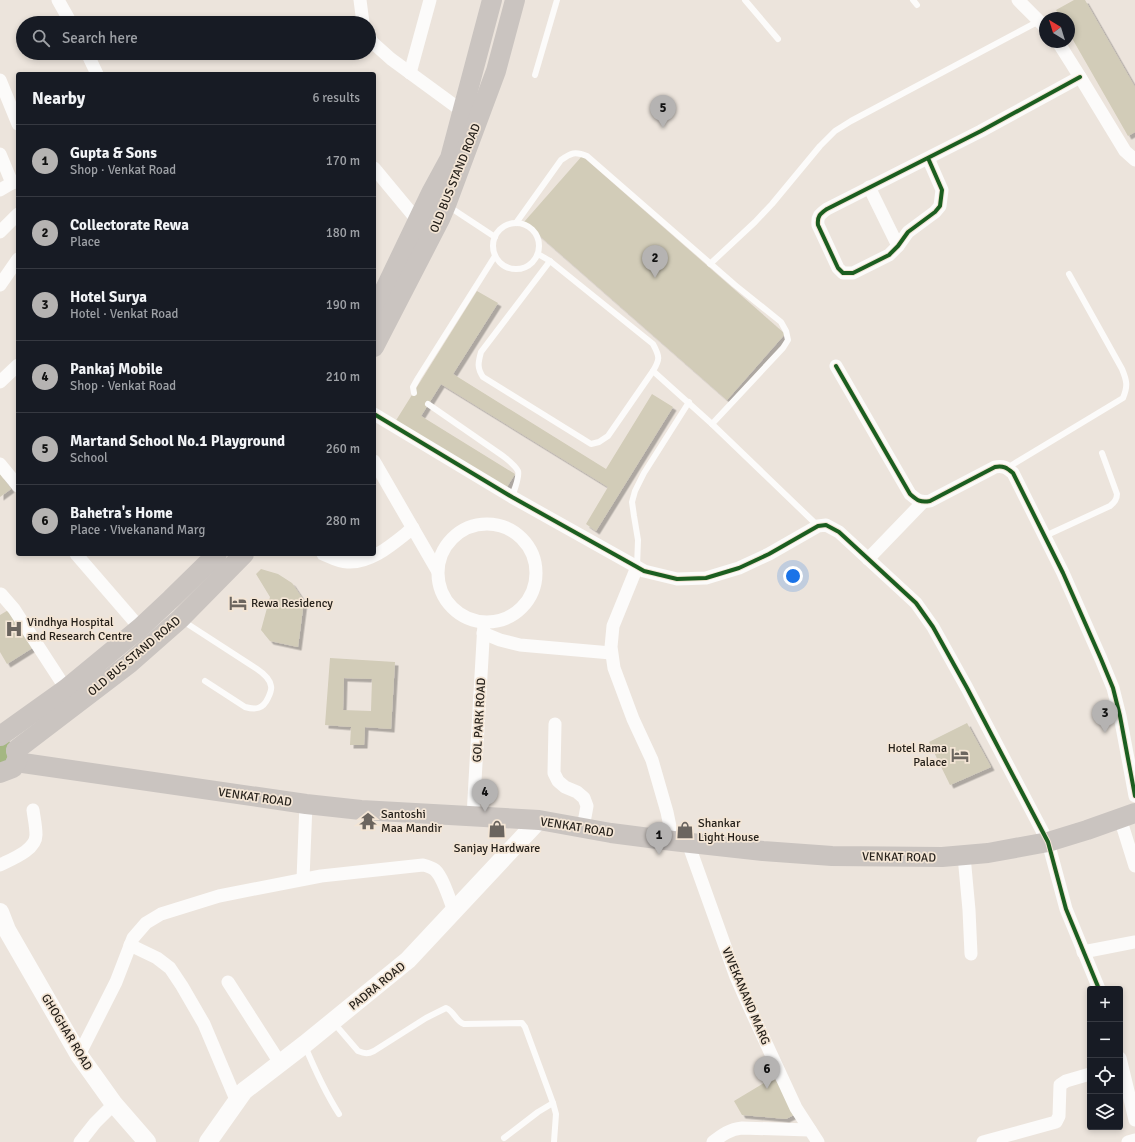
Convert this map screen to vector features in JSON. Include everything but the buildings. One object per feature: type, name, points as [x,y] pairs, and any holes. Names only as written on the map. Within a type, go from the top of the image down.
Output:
[{"type":"main road","name":"OLD BUS STAND ROAD","points":[[376,343],[440,219],[439,199],[492,0]]},
{"type":"main road","name":"OLD BUS STAND ROAD","points":[[376,308],[418,221],[439,199],[496,71],[515,0]]},
{"type":"main road","name":"OLD BUS STAND ROAD","points":[[0,737],[66,689],[140,628],[172,599],[215,556]]},
{"type":"main road","name":"OLD BUS STAND ROAD","points":[[16,756],[130,663],[180,619],[242,556]]},
{"type":"main road","points":[[0,737],[15,745],[16,756],[13,768],[0,773]]},
{"type":"main road","name":"VENKAT ROAD","points":[[16,756],[306,804],[361,810],[539,820],[611,833],[681,842],[763,851],[832,856],[942,857],[988,853],[1048,842],[1128,816]]},
{"type":"street","points":[[58,0],[67,16]]},
{"type":"street","points":[[360,0],[362,16]]},
{"type":"street","points":[[410,73],[430,0]]},
{"type":"street","points":[[1018,0],[1039,21]]},
{"type":"street","points":[[376,46],[391,59],[462,111]]},
{"type":"street","points":[[1062,48],[1124,151],[1135,160]]},
{"type":"street","points":[[90,60],[96,72]]},
{"type":"street","points":[[928,158],[942,190],[940,206],[935,212],[908,232],[898,246],[889,255],[853,273],[844,273],[838,268],[818,225],[817,219],[820,214],[869,187],[981,131],[1080,77]]},
{"type":"street","points":[[0,80],[16,119]]},
{"type":"street","points":[[0,154],[15,182],[0,190]]},
{"type":"street","points":[[376,170],[418,221]]},
{"type":"street","points":[[869,187],[898,246]]},
{"type":"street","points":[[0,232],[16,216]]},
{"type":"street","points":[[0,285],[16,262]]},
{"type":"street","points":[[836,366],[910,494],[917,500],[923,502],[930,501],[1000,465],[1007,468],[1012,473],[1063,573],[1113,688],[1120,716],[1135,796]]},
{"type":"street","points":[[0,382],[16,367]]},
{"type":"street","points":[[376,415],[512,497],[637,567],[676,579],[706,578],[739,568],[769,554],[818,526],[826,525],[833,529],[916,603],[933,627],[967,688],[1048,842],[1066,910],[1098,986]]},
{"type":"street","points":[[0,464],[16,484]]},
{"type":"street","points":[[376,464],[437,570],[440,589],[450,606],[465,618],[484,628],[500,640],[520,645],[612,653]]},
{"type":"street","points":[[868,559],[923,502]]},
{"type":"street","points":[[437,570],[442,551],[450,540],[454,535],[471,525],[491,523],[510,528],[525,539],[535,556],[537,576],[532,595],[520,610],[503,620],[484,628]]},
{"type":"street","points":[[376,555],[382,552],[413,528]]},
{"type":"street","points":[[78,556],[140,628]]},
{"type":"street","points":[[329,556],[346,562],[364,560],[373,556]]},
{"type":"street","name":"VIVEKANAND MARG","points":[[637,567],[613,626],[611,647],[616,675],[633,719],[652,760],[667,812],[681,842],[736,977],[796,1108],[818,1142]]},
{"type":"street","points":[[1,594],[14,609],[66,689]]},
{"type":"street","name":"GOL PARK ROAD","points":[[473,816],[484,628]]},
{"type":"street","points":[[555,724],[554,773],[558,781],[565,787],[577,792],[584,798],[587,806],[583,828]]},
{"type":"street","points":[[303,880],[306,804]]},
{"type":"street","points":[[0,866],[34,845],[36,836],[32,810]]},
{"type":"street","points":[[1128,816],[1135,866]]},
{"type":"street","name":"PADRA ROAD","points":[[208,1142],[244,1091],[333,1022],[408,960],[539,820]]},
{"type":"street","points":[[964,856],[971,954]]},
{"type":"street","points":[[79,1055],[116,982],[133,938],[146,923],[161,914],[219,896],[321,876],[423,865],[435,870],[441,879],[454,911]]},
{"type":"street","name":"GHOGHAR ROAD","points":[[0,912],[7,930],[79,1055],[114,1104],[146,1142]]},
{"type":"street","points":[[1083,952],[1135,942]]},
{"type":"street","points":[[130,945],[157,958],[170,968],[204,1024],[237,1102]]},
{"type":"street","points":[[228,982],[280,1063]]},
{"type":"street","points":[[1123,1074],[1135,1120]]},
{"type":"street","points":[[983,1142],[1056,1122],[1059,1116],[1060,1085],[1066,1081],[1087,1075]]},
{"type":"street","points":[[80,1142],[114,1104]]},
{"type":"street","points":[[713,1142],[734,1128],[810,1130]]},
{"type":"street","points":[[1128,1142],[1135,1140]]},
{"type":"lane","points":[[535,75],[557,0]]},
{"type":"lane","points":[[745,0],[778,39]]},
{"type":"lane","points":[[710,264],[772,204],[820,146],[835,131],[851,120],[1039,26]]},
{"type":"lane","points":[[516,223],[561,160],[568,155],[578,152],[587,156],[710,264],[781,322],[786,331],[788,340],[783,348],[712,424]]},
{"type":"lane","points":[[439,199],[495,237]]},
{"type":"lane","points":[[516,223],[528,227],[537,236],[539,242],[538,254],[534,261],[523,268],[516,269],[504,266],[495,256],[493,250],[495,237],[498,231],[509,224],[516,223]]},
{"type":"lane","points":[[538,254],[550,261],[653,344],[659,354],[659,361],[653,371],[608,436],[599,442],[591,444],[483,377],[479,371],[481,352],[550,261]]},
{"type":"lane","points":[[414,393],[413,387],[418,378],[495,256]]},
{"type":"lane","points":[[1007,468],[1122,398],[1127,388],[1126,378],[1122,369],[1069,274]]},
{"type":"lane","points":[[653,371],[689,402],[818,526]]},
{"type":"lane","points":[[637,567],[638,540],[632,502],[644,473],[689,402]]},
{"type":"lane","points":[[428,404],[503,456],[512,464],[518,471],[519,476],[512,497]]},
{"type":"lane","points":[[1045,536],[1114,503],[1117,498],[1117,494],[1102,453]]},
{"type":"lane","points":[[180,619],[258,669],[266,676],[271,685],[270,694],[265,704],[258,708],[252,709],[245,707],[205,681]]},
{"type":"lane","points":[[333,1022],[358,1051],[363,1054],[374,1050],[426,1018],[446,1008],[449,1009],[460,1023],[464,1024],[522,1023],[525,1027],[556,1114],[554,1142]]},
{"type":"lane","points":[[305,1044],[328,1096],[340,1114]]},
{"type":"lane","points":[[504,1138],[538,1112],[553,1103]]},
{"type":"shaded area","points":[[0,738],[4,738],[15,745],[0,773]]},
{"type":"cycle path","points":[[928,158],[942,190],[940,206],[935,212],[908,232],[898,246],[889,255],[853,273],[843,273],[838,268],[818,225],[819,217],[822,212],[827,209],[981,131],[1080,77]]},
{"type":"cycle path","points":[[836,366],[910,494],[917,499],[924,502],[930,501],[995,467],[1005,467],[1013,473],[1063,573],[1113,688],[1120,716],[1135,796]]},
{"type":"cycle path","points":[[376,415],[512,497],[644,571],[677,579],[706,578],[739,568],[769,554],[818,526],[826,525],[839,532],[916,603],[933,627],[967,688],[1048,842],[1066,909],[1098,986]]},
{"type":"place","name":"Martand School No.1 Playground","points":[[663,128]]},
{"type":"place","name":"Collectorate Rewa","points":[[655,278]]},
{"type":"place","name":"Rewa Residency","points":[[238,603]]},
{"type":"place","name":"Vindhya Hospital and Research Centre","points":[[14,629]]},
{"type":"place","name":"Hotel Surya","points":[[1105,733]]},
{"type":"place","name":"Hotel Rama Palace","points":[[960,755]]},
{"type":"place","name":"Pankaj Mobile","points":[[485,812]]},
{"type":"place","name":"Santoshi Maa Mandir","points":[[368,821]]},
{"type":"place","name":"Sanjay Hardware","points":[[497,829]]},
{"type":"place","name":"Shankar Light House","points":[[685,830]]},
{"type":"place","name":"Gupta & Sons","points":[[659,855]]},
{"type":"place","name":"Bahetra's Home","points":[[767,1089]]}]
